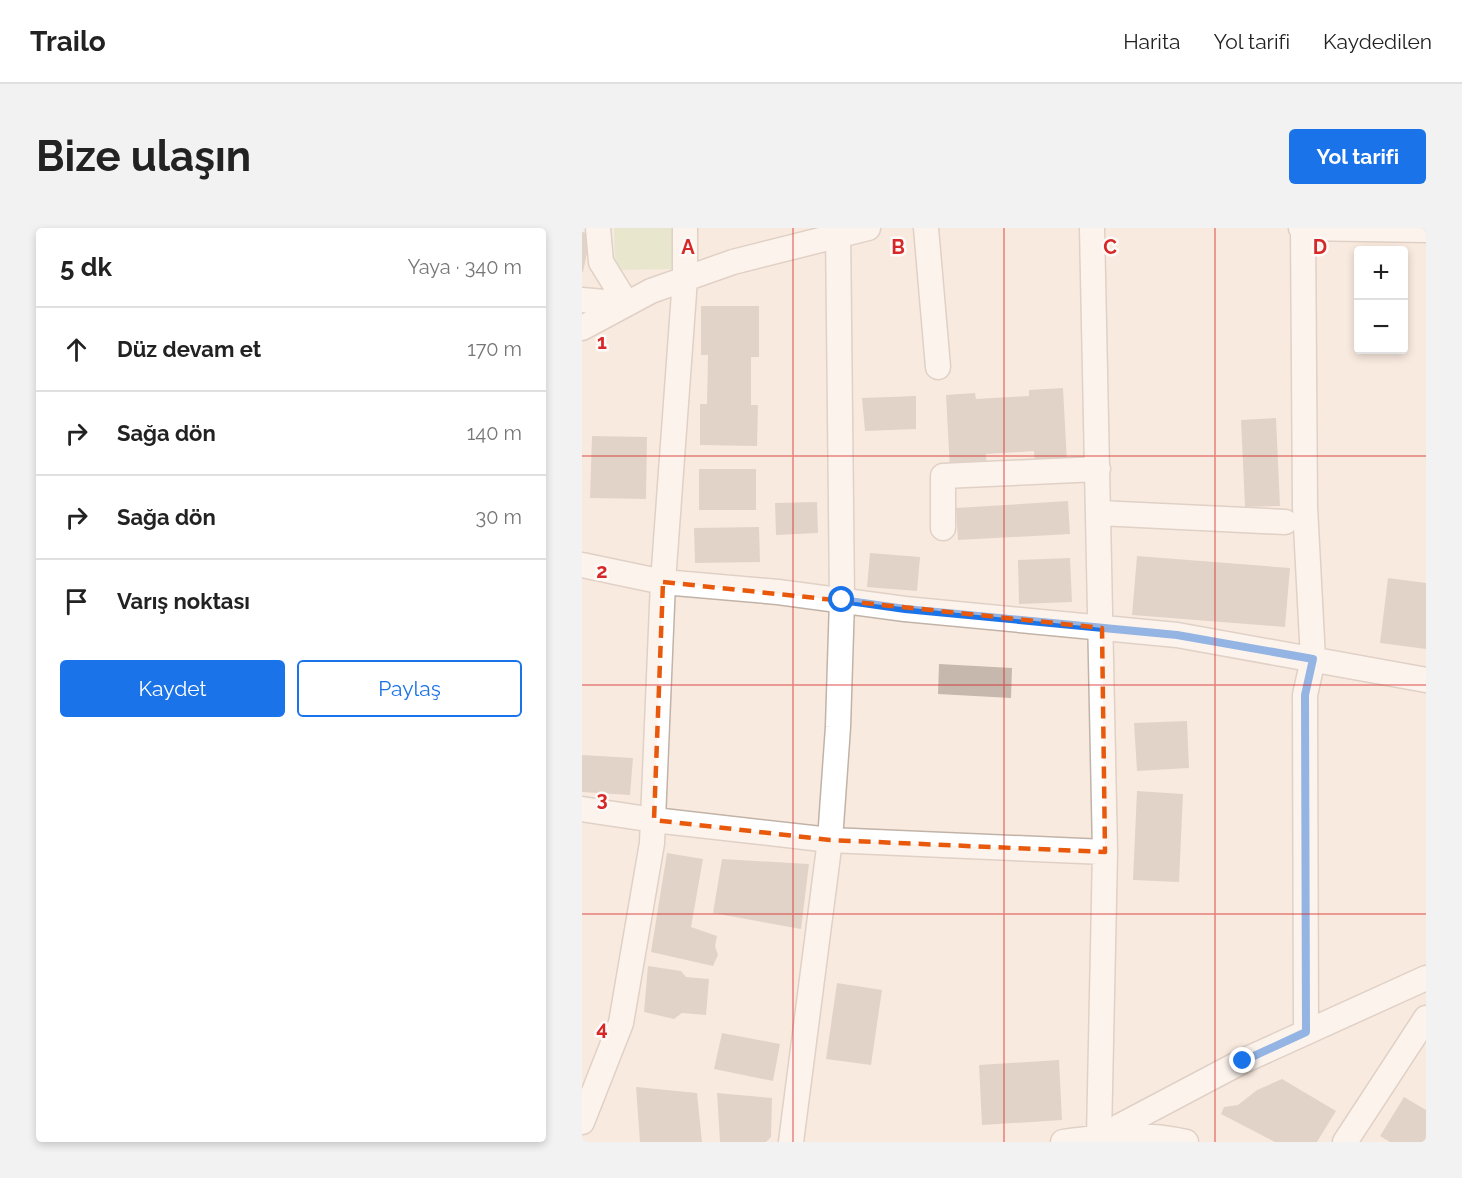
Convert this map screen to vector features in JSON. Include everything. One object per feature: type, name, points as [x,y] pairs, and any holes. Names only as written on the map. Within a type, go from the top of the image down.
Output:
[{"type":"street","points":[[598,228],[602,262],[627,304]]},
{"type":"street","points":[[582,1122],[621,1023],[652,843],[663,582],[685,279],[686,228]]},
{"type":"street","points":[[582,328],[651,291],[733,262],[838,232],[868,228]]},
{"type":"street","points":[[926,228],[938,367]]},
{"type":"street","points":[[1092,228],[1105,852],[1100,1139]]},
{"type":"street","points":[[1306,1032],[1305,695],[1313,659],[1305,507],[1302,228],[1426,230]]},
{"type":"street","points":[[791,1142],[830,840],[838,727],[842,600],[838,232]]},
{"type":"street","points":[[582,300],[627,304]]},
{"type":"street","points":[[943,528],[943,476],[1098,469]]},
{"type":"street","points":[[1099,513],[1285,522]]},
{"type":"street","points":[[582,565],[663,582],[778,592],[905,609],[1177,635],[1426,680]]},
{"type":"street","points":[[582,809],[654,820],[830,840],[1105,852]]},
{"type":"street","points":[[1100,1139],[1243,1061],[1426,978]]},
{"type":"street","points":[[1345,1142],[1426,1018]]},
{"type":"street","points":[[1063,1142],[1159,1136],[1186,1142]]},
{"type":"highlighted area","points":[[663,582],[1102,628],[1105,852],[830,840],[654,820]]},
{"type":"green space","points":[[614,228],[672,228],[673,269],[615,270]]},
{"type":"building","points":[[582,232],[591,234],[583,272],[582,272]]},
{"type":"building","points":[[701,306],[759,306],[759,357],[751,357],[751,405],[758,405],[757,446],[700,445],[700,404],[707,404],[708,355],[701,355]]},
{"type":"building","points":[[1063,388],[1067,462],[1035,464],[1034,451],[986,454],[987,468],[950,470],[946,395],[975,393],[976,399],[1029,396],[1029,390]]},
{"type":"building","points":[[916,396],[916,429],[865,431],[862,398]]},
{"type":"building","points":[[1276,418],[1280,506],[1245,507],[1241,420]]},
{"type":"building","points":[[592,436],[647,437],[646,499],[590,498]]},
{"type":"building","points":[[699,469],[756,469],[756,510],[699,510]]},
{"type":"building","points":[[1068,501],[1070,534],[958,540],[956,508]]},
{"type":"building","points":[[817,502],[818,533],[776,535],[775,503]]},
{"type":"building","points":[[759,527],[760,562],[695,563],[694,528]]},
{"type":"building","points":[[870,553],[920,557],[917,591],[867,587]]},
{"type":"building","points":[[1137,556],[1290,568],[1285,627],[1132,615]]},
{"type":"building","points":[[1070,558],[1072,602],[1019,604],[1018,560]]},
{"type":"building","points":[[1388,578],[1426,583],[1426,649],[1380,643]]},
{"type":"building","points":[[939,664],[1012,668],[1011,698],[938,694]]},
{"type":"building","points":[[1187,721],[1189,768],[1137,771],[1134,723]]},
{"type":"building","points":[[582,755],[633,758],[630,795],[582,792]]},
{"type":"building","points":[[1137,791],[1183,794],[1179,882],[1133,880]]},
{"type":"building","points":[[667,853],[703,859],[691,927],[717,936],[715,946],[718,955],[713,966],[651,952]]},
{"type":"building","points":[[722,859],[809,864],[801,929],[713,913]]},
{"type":"building","points":[[648,966],[681,971],[686,977],[709,979],[706,1015],[682,1013],[674,1019],[644,1012]]},
{"type":"building","points":[[837,983],[882,990],[871,1065],[826,1059]]},
{"type":"building","points":[[722,1033],[780,1044],[773,1081],[714,1069]]},
{"type":"building","points":[[1059,1060],[1062,1120],[982,1125],[979,1065]]},
{"type":"building","points":[[1282,1079],[1336,1111],[1317,1142],[1275,1142],[1221,1114],[1224,1107],[1238,1105],[1257,1090]]},
{"type":"building","points":[[636,1087],[697,1093],[702,1142],[640,1142]]},
{"type":"building","points":[[717,1093],[772,1098],[771,1137],[766,1142],[720,1142]]},
{"type":"building","points":[[1404,1097],[1426,1110],[1426,1142],[1390,1142],[1380,1136]]},
{"type":"route","points":[[842,600],[905,609],[1177,635],[1313,659],[1305,695],[1306,1032],[1243,1061]]}]
